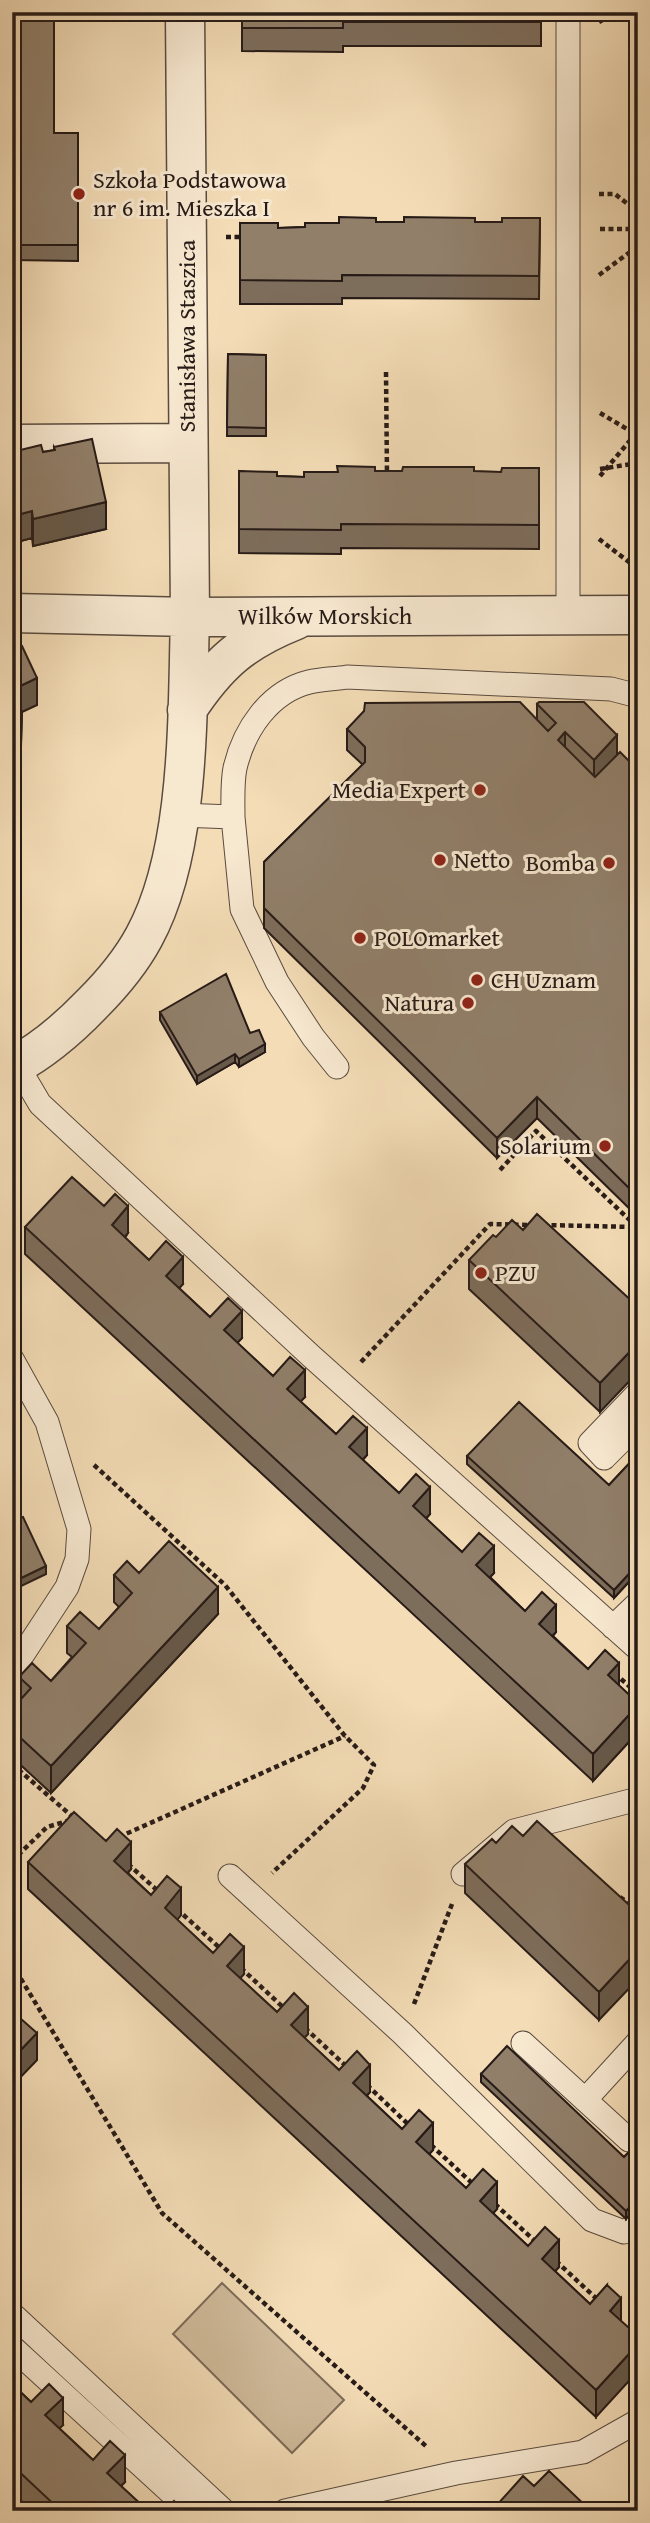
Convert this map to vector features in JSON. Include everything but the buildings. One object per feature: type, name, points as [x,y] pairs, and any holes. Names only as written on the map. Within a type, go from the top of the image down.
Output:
[{"type":"street","name":"Stanisława Staszica","points":[[14,1066],[44,1047],[75,1022],[118,978],[144,938],[158,909],[169,873],[180,815],[190,617],[185,12]]},
{"type":"street","points":[[12,444],[188,443]]},
{"type":"street","name":"Wilków Morskich","points":[[12,613],[190,617],[638,615]]},
{"type":"street","points":[[187,710],[207,680],[233,654],[264,633],[307,615]]},
{"type":"lane","points":[[568,12],[568,615]]},
{"type":"lane","points":[[337,1068],[277,982],[242,909],[233,817],[235,770],[246,735],[261,712],[282,695],[308,682],[347,677],[611,689],[638,696]]},
{"type":"lane","points":[[180,815],[233,817]]},
{"type":"lane","points":[[14,1066],[40,1104],[341,1383],[638,1649]]},
{"type":"lane","points":[[12,1360],[47,1422],[79,1529],[77,1559],[67,1587],[12,1671]]},
{"type":"lane","points":[[638,1393],[590,1443],[604,1458],[638,1424]]},
{"type":"lane","points":[[613,1627],[638,1603]]},
{"type":"lane","points":[[463,1874],[514,1830],[638,1799]]},
{"type":"lane","points":[[230,1876],[403,2034],[592,2220],[624,2232],[638,2224]]},
{"type":"lane","points":[[585,2100],[638,2042]]},
{"type":"lane","points":[[523,2043],[629,2140],[638,2131]]},
{"type":"lane","points":[[12,2314],[224,2511]]},
{"type":"lane","points":[[12,2347],[191,2511]]},
{"type":"lane","points":[[285,2511],[456,2473],[583,2452],[638,2421]]},
{"type":"path","points":[[568,193],[615,194],[638,212]]},
{"type":"path","points":[[215,238],[253,236]]},
{"type":"path","points":[[386,372],[387,482]]},
{"type":"path","points":[[568,411],[599,412],[638,436]]},
{"type":"path","points":[[500,1170],[537,1131],[637,1227]]},
{"type":"path","points":[[341,1383],[490,1224],[637,1227]]},
{"type":"path","points":[[544,1225],[554,1234]]},
{"type":"path","points":[[47,1422],[225,1585],[345,1736],[374,1765],[363,1788],[249,1894]]},
{"type":"path","points":[[119,1838],[345,1736]]},
{"type":"path","points":[[12,1764],[75,1819],[47,1827],[12,1861]]},
{"type":"path","points":[[127,1862],[229,1957]]},
{"type":"path","points":[[403,2034],[463,1874]]},
{"type":"path","points":[[617,1895],[638,1910]]},
{"type":"path","points":[[12,1964],[162,2213],[456,2473]]},
{"type":"path","points":[[239,1966],[290,2014]]},
{"type":"path","points":[[300,2024],[351,2071]]},
{"type":"path","points":[[362,2081],[413,2128]]},
{"type":"path","points":[[423,2137],[474,2185]]},
{"type":"path","points":[[495,2204],[546,2251]]},
{"type":"path","points":[[556,2261],[607,2308]]},
{"type":"shaded area","points":[[222,2283],[344,2400],[292,2453],[173,2334]]},
{"type":"place","name":"Szkoła Podstawowa nr 6 im. Mieszka I","points":[[79,194]]},
{"type":"place","name":"Media Expert","points":[[480,790]]},
{"type":"place","name":"Netto","points":[[440,860]]},
{"type":"place","name":"Bomba","points":[[609,863]]},
{"type":"place","name":"POLOmarket","points":[[360,938]]},
{"type":"place","name":"CH Uznam","points":[[477,980]]},
{"type":"place","name":"Natura","points":[[468,1003]]},
{"type":"place","name":"Solarium","points":[[605,1146]]},
{"type":"place","name":"PZU","points":[[481,1273]]}]
